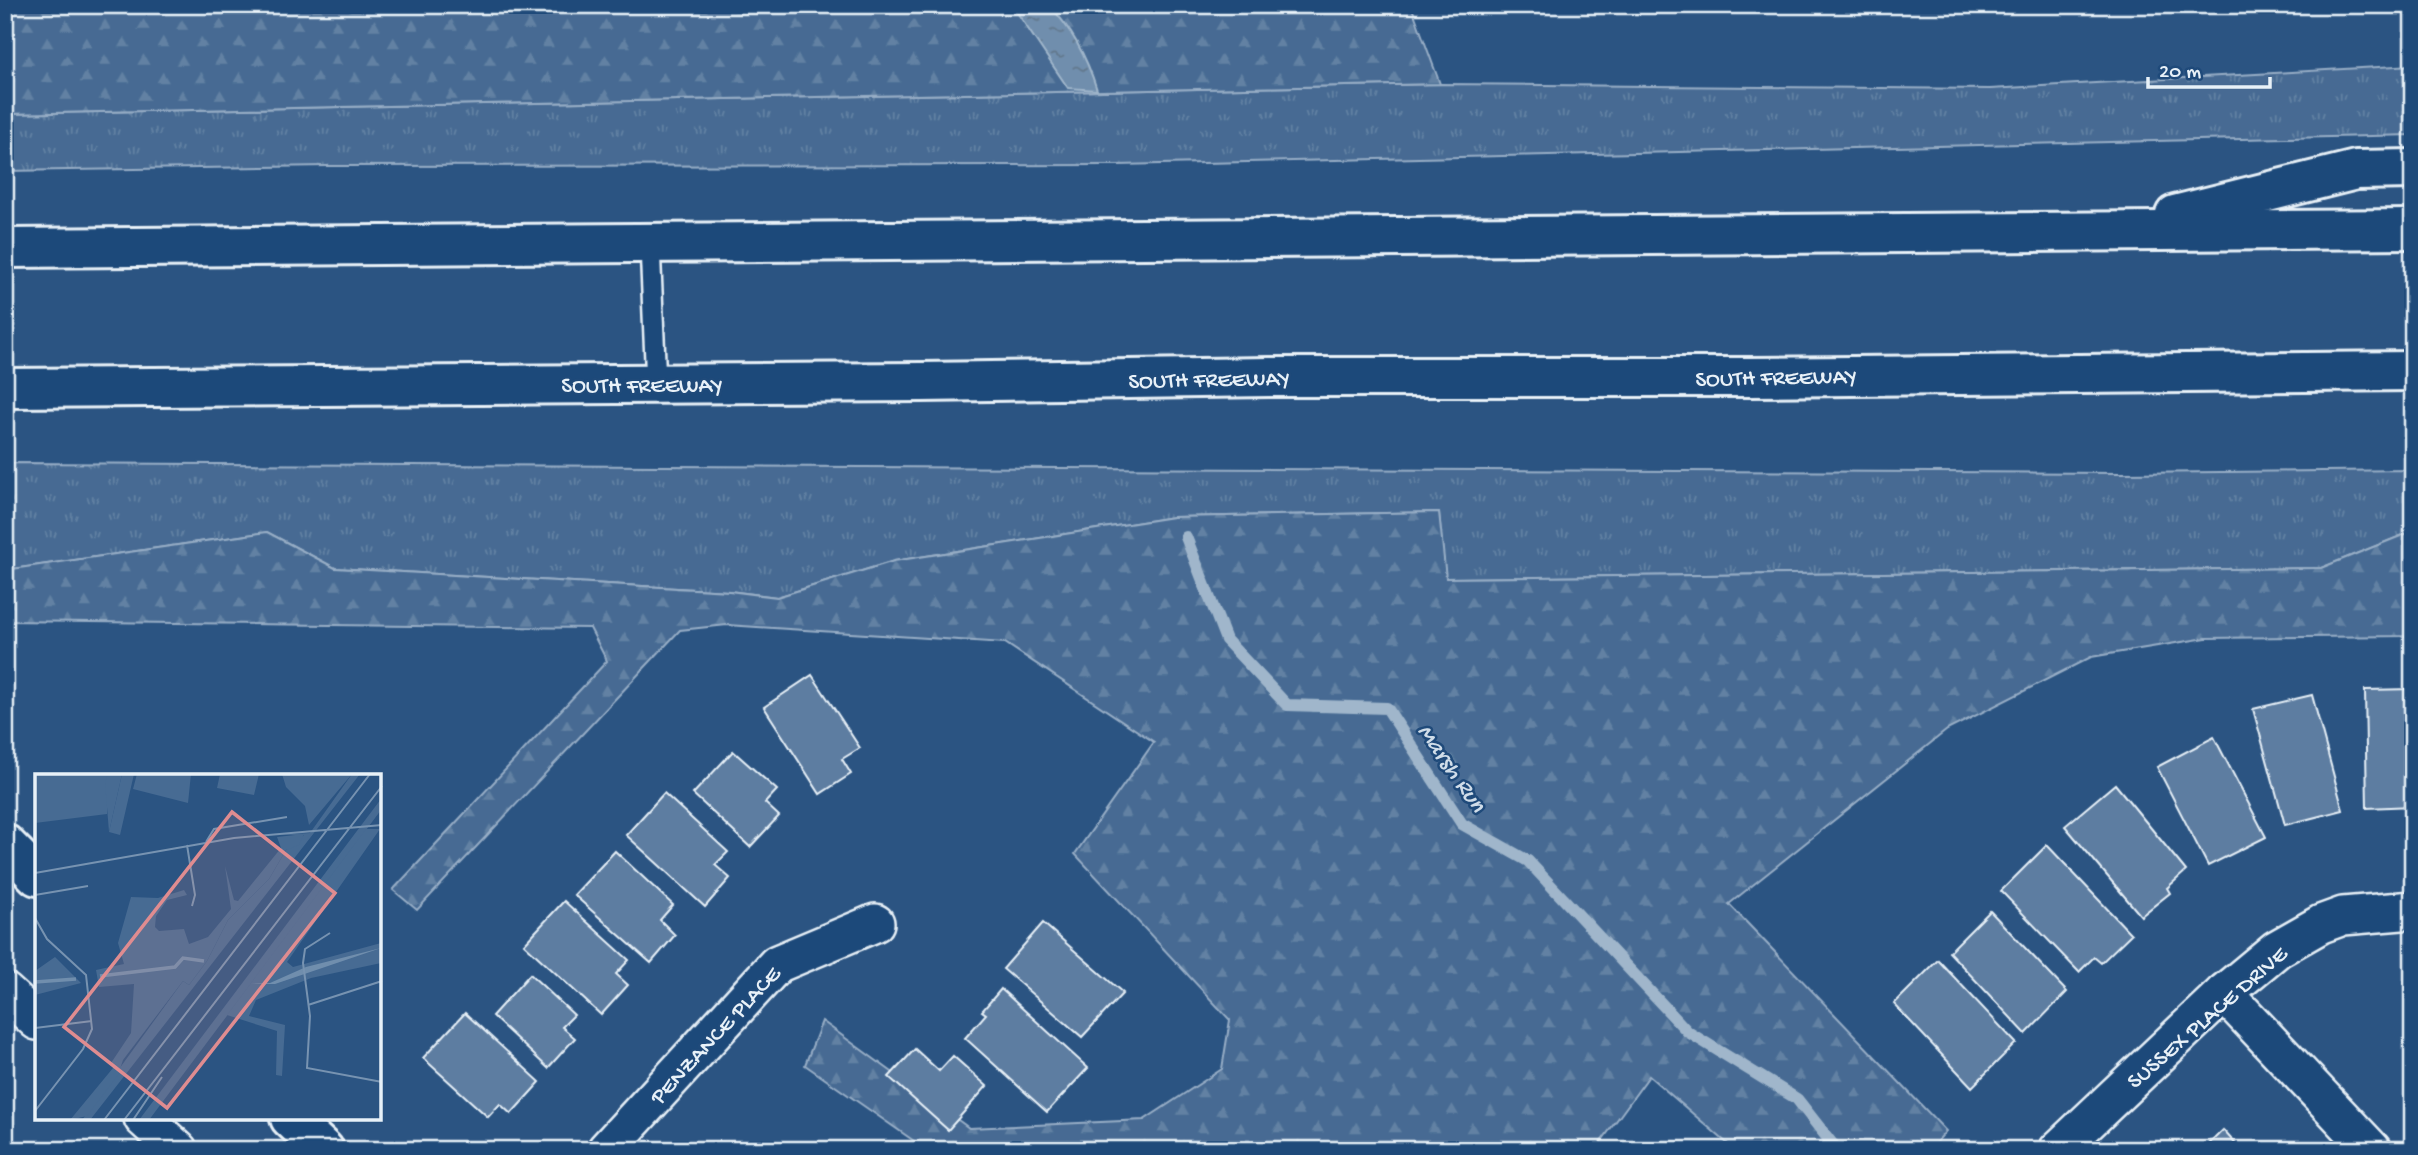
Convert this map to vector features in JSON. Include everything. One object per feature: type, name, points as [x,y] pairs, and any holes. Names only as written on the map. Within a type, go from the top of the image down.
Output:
[{"type":"main road","points":[[2115,230],[2356,170],[2413,169]]},
{"type":"main road","points":[[5,248],[2413,229]]},
{"type":"main road","name":"SOUTH FREEWAY","points":[[5,388],[2413,371]]},
{"type":"main road","points":[[5,844],[35,874]]},
{"type":"main road","points":[[292,1120],[324,1150]]},
{"type":"street","name":"SUSSEX PLACE DRIVE","points":[[2058,1150],[2224,993],[2277,949],[2321,924],[2343,916],[2413,910]]},
{"type":"street","name":"PENZANCE PLACE","points":[[606,1150],[778,964],[875,923]]},
{"type":"street","points":[[5,992],[35,1019]]},
{"type":"street","points":[[2224,993],[2372,1150]]},
{"type":"street","points":[[146,1120],[178,1150]]},
{"type":"lane","points":[[650,245],[656,384]]},
{"type":"green space","points":[[1411,5],[1440,84],[5,114],[5,6]]},
{"type":"green space","points":[[2413,65],[2413,135],[1118,165],[328,166],[5,171],[5,114],[1440,84],[1990,89]]},
{"type":"green space","points":[[5,463],[2122,473],[2413,470],[2413,531],[2321,568],[1445,578],[1439,512],[1173,517],[894,561],[777,597],[729,591],[335,568],[267,532],[5,570]]},
{"type":"green space","points":[[1439,512],[1446,578],[2321,568],[2413,531],[2413,632],[2410,636],[2206,638],[2091,657],[1947,730],[1729,904],[1946,1131],[1930,1150],[1735,1150],[1649,1076],[1595,1150],[927,1150],[805,1065],[822,1021],[969,1128],[1144,1120],[1222,1069],[1230,1020],[1075,854],[1154,742],[1005,643],[727,625],[680,630],[417,910],[393,890],[607,661],[590,628],[5,621],[5,570],[267,532],[335,568],[729,591],[777,597],[894,561],[1173,517]]},
{"type":"water","points":[[1012,5],[1049,5],[1078,45],[1097,90],[1068,88]]},
{"type":"building","points":[[812,675],[860,748],[842,759],[851,774],[820,794],[764,707]]},
{"type":"building","points":[[2413,689],[2413,806],[2367,808],[2365,690]]},
{"type":"building","points":[[2312,695],[2343,810],[2285,825],[2253,709]]},
{"type":"building","points":[[2214,737],[2266,837],[2208,866],[2157,767]]},
{"type":"building","points":[[733,751],[777,790],[765,803],[779,816],[750,847],[693,794]]},
{"type":"building","points":[[2115,784],[2186,871],[2167,888],[2170,893],[2141,916],[2065,826]]},
{"type":"building","points":[[664,793],[728,852],[715,865],[730,878],[705,907],[626,835]]},
{"type":"building","points":[[2047,845],[2131,934],[2101,963],[2094,957],[2079,972],[2001,891]]},
{"type":"building","points":[[615,851],[673,905],[660,920],[675,935],[651,963],[574,895]]},
{"type":"building","points":[[564,901],[629,960],[616,974],[628,985],[601,1015],[524,944]]},
{"type":"building","points":[[1990,911],[2067,992],[2026,1034],[1949,952]]},
{"type":"building","points":[[1043,923],[1123,993],[1082,1037],[1003,969]]},
{"type":"building","points":[[1938,960],[2016,1043],[1972,1087],[1894,1004]]},
{"type":"building","points":[[530,974],[574,1015],[562,1027],[575,1038],[548,1068],[492,1016]]},
{"type":"building","points":[[1001,989],[1088,1068],[1047,1112],[965,1038],[986,1014],[982,1011]]},
{"type":"building","points":[[465,1013],[540,1082],[511,1114],[500,1104],[488,1117],[423,1058]]},
{"type":"building","points":[[915,1049],[939,1071],[953,1056],[987,1086],[948,1130],[889,1077]]},
{"type":"building","points":[[2223,1130],[2241,1150],[2203,1150]]},
{"type":"waterway","name":"Marsh Run","points":[[1186,537],[1226,640],[1287,705],[1387,708],[1462,824],[1528,861],[1688,1032],[1797,1099],[1837,1150]]}]
